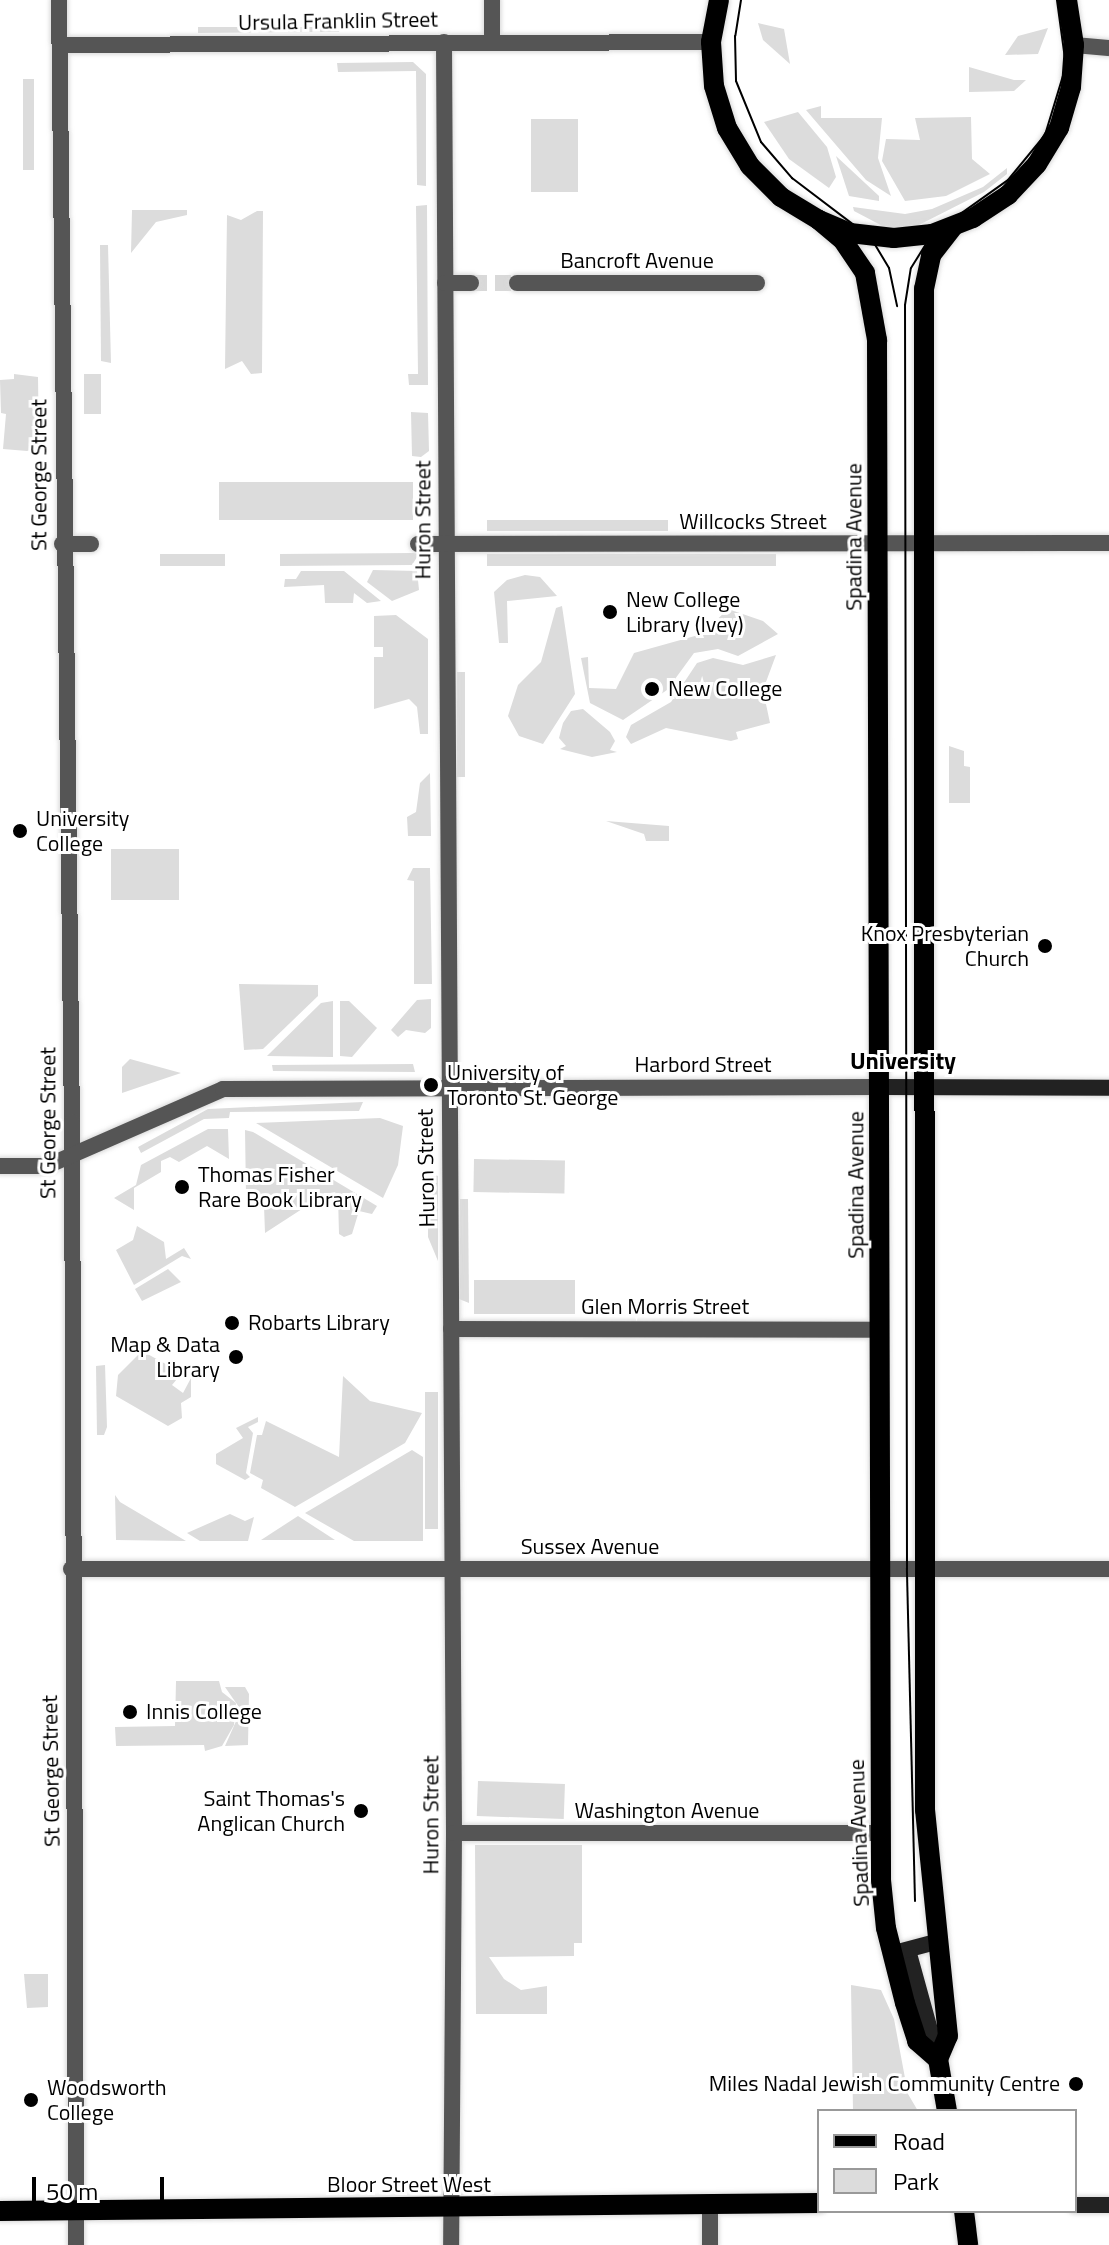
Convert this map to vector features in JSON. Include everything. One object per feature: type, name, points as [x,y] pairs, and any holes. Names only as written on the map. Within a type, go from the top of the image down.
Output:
[{"type":"main road","points":[[719,0],[711,42],[714,86],[735,143],[765,182],[819,220],[880,238],[913,237],[953,227],[1008,195],[1037,164],[1066,108],[1074,45],[1067,0]]},
{"type":"main road","name":"Spadina Avenue","points":[[819,220],[850,250],[873,292],[879,544],[880,1833],[917,2041],[938,2059]]},
{"type":"main road","name":"Spadina Avenue","points":[[947,2109],[938,2059],[948,2036],[935,1942],[925,1810],[924,280],[931,255],[953,227]]},
{"type":"main road","name":"Harbord Street","points":[[879,1087],[1109,1088]]},
{"type":"main road","points":[[900,1952],[935,1942]]},
{"type":"main road","name":"Bloor Street West","points":[[0,2211],[817,2203]]},
{"type":"main road","points":[[1077,2205],[1109,2205]]},
{"type":"main road","points":[[964,2213],[968,2245]]},
{"type":"street","name":"St George Street","points":[[59,0],[62,544],[71,1156],[76,2245]]},
{"type":"street","points":[[492,0],[492,41]]},
{"type":"street","name":"Huron Street","points":[[444,42],[447,1086],[454,1833],[451,2245]]},
{"type":"street","name":"Ursula Franklin Street","points":[[61,45],[711,42]]},
{"type":"street","points":[[1074,45],[1109,48]]},
{"type":"street","points":[[445,283],[471,283]]},
{"type":"street","name":"Bancroft Avenue","points":[[517,283],[757,283]]},
{"type":"street","name":"Willcocks Street","points":[[418,544],[1109,543]]},
{"type":"street","points":[[62,544],[91,544]]},
{"type":"street","name":"Harbord Street","points":[[0,1166],[47,1166],[175,1105],[223,1089],[879,1087]]},
{"type":"street","name":"Glen Morris Street","points":[[451,1329],[880,1330]]},
{"type":"street","name":"Sussex Avenue","points":[[71,1569],[1109,1569]]},
{"type":"street","name":"Washington Avenue","points":[[454,1833],[880,1833]]},
{"type":"street","points":[[710,2205],[710,2245]]},
{"type":"green space","points":[[758,23],[784,29],[790,64],[763,40]]},
{"type":"green space","points":[[198,27],[340,27],[339,32],[198,33]]},
{"type":"green space","points":[[1048,28],[1038,54],[1005,55],[1018,36]]},
{"type":"green space","points":[[413,62],[426,74],[426,186],[417,185],[416,71],[338,72],[337,63]]},
{"type":"green space","points":[[969,67],[1014,80],[1026,80],[1014,91],[969,92]]},
{"type":"green space","points":[[23,79],[34,79],[34,170],[23,170]]},
{"type":"green space","points":[[821,106],[821,118],[882,118],[878,158],[891,196],[866,180],[806,110]]},
{"type":"green space","points":[[798,112],[827,147],[836,177],[829,188],[789,159],[764,122]]},
{"type":"green space","points":[[971,117],[972,159],[990,174],[946,196],[905,201],[882,161],[886,139],[920,140],[915,118]]},
{"type":"green space","points":[[531,119],[578,119],[578,192],[531,192]]},
{"type":"green space","points":[[836,156],[879,196],[879,201],[849,196]]},
{"type":"green space","points":[[1007,168],[1007,174],[984,192],[907,231],[892,231],[854,211],[853,207],[905,214],[932,209],[983,187]]},
{"type":"green space","points":[[427,205],[428,385],[409,385],[408,374],[418,374],[416,206]]},
{"type":"green space","points":[[132,210],[187,210],[187,215],[156,222],[131,253]]},
{"type":"green space","points":[[263,211],[262,373],[251,374],[242,361],[225,369],[227,215],[241,220]]},
{"type":"green space","points":[[100,245],[108,245],[111,363],[101,361]]},
{"type":"green space","points":[[14,374],[38,377],[39,447],[27,451],[3,449],[6,414],[1,413],[0,380],[14,379]]},
{"type":"green space","points":[[84,374],[101,374],[101,414],[84,414]]},
{"type":"green space","points":[[411,412],[428,413],[429,451],[421,457],[412,456]]},
{"type":"green space","points":[[219,482],[413,482],[413,520],[219,520]]},
{"type":"green space","points":[[487,520],[668,520],[668,531],[487,531]]},
{"type":"green space","points":[[160,554],[225,554],[225,566],[160,566]]},
{"type":"green space","points":[[280,554],[419,554],[412,565],[280,566]]},
{"type":"green space","points":[[487,554],[776,554],[776,566],[487,566]]},
{"type":"green space","points":[[373,570],[417,571],[419,590],[392,601],[367,582]]},
{"type":"green space","points":[[301,571],[344,571],[381,601],[367,603],[354,593],[353,603],[325,603],[324,585],[284,587],[285,579],[296,579]]},
{"type":"green space","points":[[525,575],[540,577],[557,596],[507,601],[508,643],[499,643],[494,592],[507,580]]},
{"type":"green space","points":[[562,606],[575,694],[543,744],[519,736],[508,716],[518,685],[541,662],[556,608]]},
{"type":"green space","points":[[728,609],[763,621],[778,634],[738,656],[718,649],[694,653],[667,690],[623,720],[590,703],[581,658],[588,657],[589,688],[616,689],[634,653],[702,634]]},
{"type":"green space","points":[[396,615],[428,639],[428,734],[420,734],[417,707],[409,699],[374,709],[374,657],[383,657],[383,647],[374,647],[374,616]]},
{"type":"green space","points":[[776,655],[763,690],[770,723],[736,732],[738,739],[731,741],[666,728],[631,744],[626,737],[631,725],[671,702],[697,663],[713,658],[743,665]]},
{"type":"green space","points":[[457,672],[465,672],[465,777],[457,777]]},
{"type":"green space","points":[[583,709],[610,732],[615,741],[610,750],[617,752],[592,757],[560,749],[566,746],[559,738],[563,723],[571,711]]},
{"type":"green space","points":[[949,746],[964,751],[964,766],[970,767],[970,803],[949,803]]},
{"type":"green space","points":[[430,773],[431,836],[408,836],[407,817],[416,812],[420,783]]},
{"type":"green space","points":[[606,821],[669,826],[669,841],[646,841],[644,834]]},
{"type":"green space","points":[[111,849],[179,849],[179,900],[111,900]]},
{"type":"green space","points":[[413,868],[430,868],[432,984],[414,984],[414,881],[407,880]]},
{"type":"green space","points":[[239,984],[318,985],[318,996],[263,1049],[244,1050]]},
{"type":"green space","points":[[431,999],[431,1028],[425,1033],[406,1030],[398,1037],[391,1030],[417,1000]]},
{"type":"green space","points":[[333,1001],[333,1057],[267,1056],[321,1003]]},
{"type":"green space","points":[[340,1001],[349,1001],[377,1028],[352,1057],[340,1056]]},
{"type":"green space","points":[[130,1059],[181,1073],[122,1093],[122,1067]]},
{"type":"green space","points":[[413,1064],[415,1072],[273,1071],[272,1065]]},
{"type":"green space","points":[[363,1102],[359,1111],[230,1112],[229,1118],[204,1119],[141,1153],[138,1147],[208,1109]]},
{"type":"green space","points":[[380,1118],[403,1126],[398,1165],[383,1198],[256,1123]]},
{"type":"green space","points":[[208,1129],[228,1129],[229,1159],[207,1146],[179,1162],[170,1157],[161,1161],[161,1172],[134,1188],[134,1210],[114,1198],[136,1185],[141,1165]]},
{"type":"green space","points":[[245,1130],[377,1206],[372,1214],[359,1211],[352,1234],[344,1237],[339,1234],[338,1197],[320,1207],[319,1198],[265,1233],[264,1206],[246,1195]]},
{"type":"green space","points":[[474,1159],[565,1161],[564,1194],[473,1192]]},
{"type":"green space","points":[[428,1172],[438,1176],[438,1261],[428,1237]]},
{"type":"green space","points":[[460,1199],[468,1199],[469,1303],[459,1299]]},
{"type":"green space","points":[[137,1226],[164,1242],[166,1259],[184,1248],[191,1259],[182,1256],[134,1285],[116,1250],[133,1240]]},
{"type":"green space","points":[[168,1269],[181,1282],[142,1301],[135,1289]]},
{"type":"green space","points":[[474,1280],[575,1280],[575,1314],[474,1314]]},
{"type":"green space","points":[[142,1351],[182,1373],[172,1385],[183,1393],[191,1378],[191,1397],[181,1403],[182,1418],[168,1426],[116,1396],[118,1375]]},
{"type":"green space","points":[[105,1365],[107,1427],[104,1435],[97,1435],[96,1366]]},
{"type":"green space","points":[[343,1376],[370,1401],[422,1413],[405,1443],[295,1507],[261,1488],[263,1480],[250,1473],[257,1435],[262,1435],[266,1421],[339,1457]]},
{"type":"green space","points":[[425,1392],[438,1392],[438,1529],[425,1529]]},
{"type":"green space","points":[[258,1417],[258,1422],[248,1427],[253,1433],[246,1473],[250,1477],[245,1480],[216,1464],[216,1454],[243,1438],[236,1428]]},
{"type":"green space","points":[[412,1450],[423,1457],[423,1541],[354,1541],[305,1513]]},
{"type":"green space","points":[[115,1495],[120,1502],[186,1541],[116,1540]]},
{"type":"green space","points":[[230,1514],[245,1521],[254,1517],[248,1541],[200,1541],[187,1533]]},
{"type":"green space","points":[[298,1516],[335,1540],[261,1540]]},
{"type":"green space","points":[[176,1681],[219,1681],[222,1692],[236,1703],[234,1725],[222,1746],[205,1751],[204,1745],[116,1746],[115,1727],[175,1726]]},
{"type":"green space","points":[[225,1687],[245,1687],[249,1694],[248,1745],[225,1746],[241,1710]]},
{"type":"green space","points":[[478,1781],[565,1784],[564,1819],[477,1816]]},
{"type":"green space","points":[[475,1845],[582,1845],[582,1943],[574,1943],[574,1956],[489,1957],[504,1979],[521,1990],[547,1986],[547,2014],[476,2014]]},
{"type":"green space","points":[[24,1974],[48,1974],[48,2007],[27,2008]]},
{"type":"green space","points":[[851,1985],[881,1990],[894,2019],[908,2094],[917,2109],[853,2109]]},
{"type":"tunnel","points":[[471,283],[517,283]]},
{"type":"tram line","points":[[741,0],[735,36],[736,81],[761,142],[792,178],[871,238],[889,268],[897,306]]},
{"type":"tram line","points":[[915,1901],[907,1569],[905,305],[911,268],[932,234],[1008,180],[1045,135],[1066,66],[1057,0]]},
{"type":"place","name":"New College Library (Ivey)","points":[[610,612]]},
{"type":"place","name":"New College","points":[[652,689]]},
{"type":"place","name":"University College","points":[[20,831]]},
{"type":"place","name":"Knox Presbyterian Church","points":[[1045,946]]},
{"type":"place","name":"University of Toronto St. George","points":[[431,1085]]},
{"type":"place","name":"Thomas Fisher Rare Book Library","points":[[182,1187]]},
{"type":"place","name":"Robarts Library","points":[[232,1323]]},
{"type":"place","name":"Map & Data Library","points":[[236,1357]]},
{"type":"place","name":"Innis College","points":[[130,1712]]},
{"type":"place","name":"Saint Thomas's Anglican Church","points":[[361,1811]]},
{"type":"place","name":"Miles Nadal Jewish Community Centre","points":[[1076,2084]]},
{"type":"place","name":"Woodsworth College","points":[[31,2100]]},
{"type":"district","name":"University","points":[[903,1061]]}]
